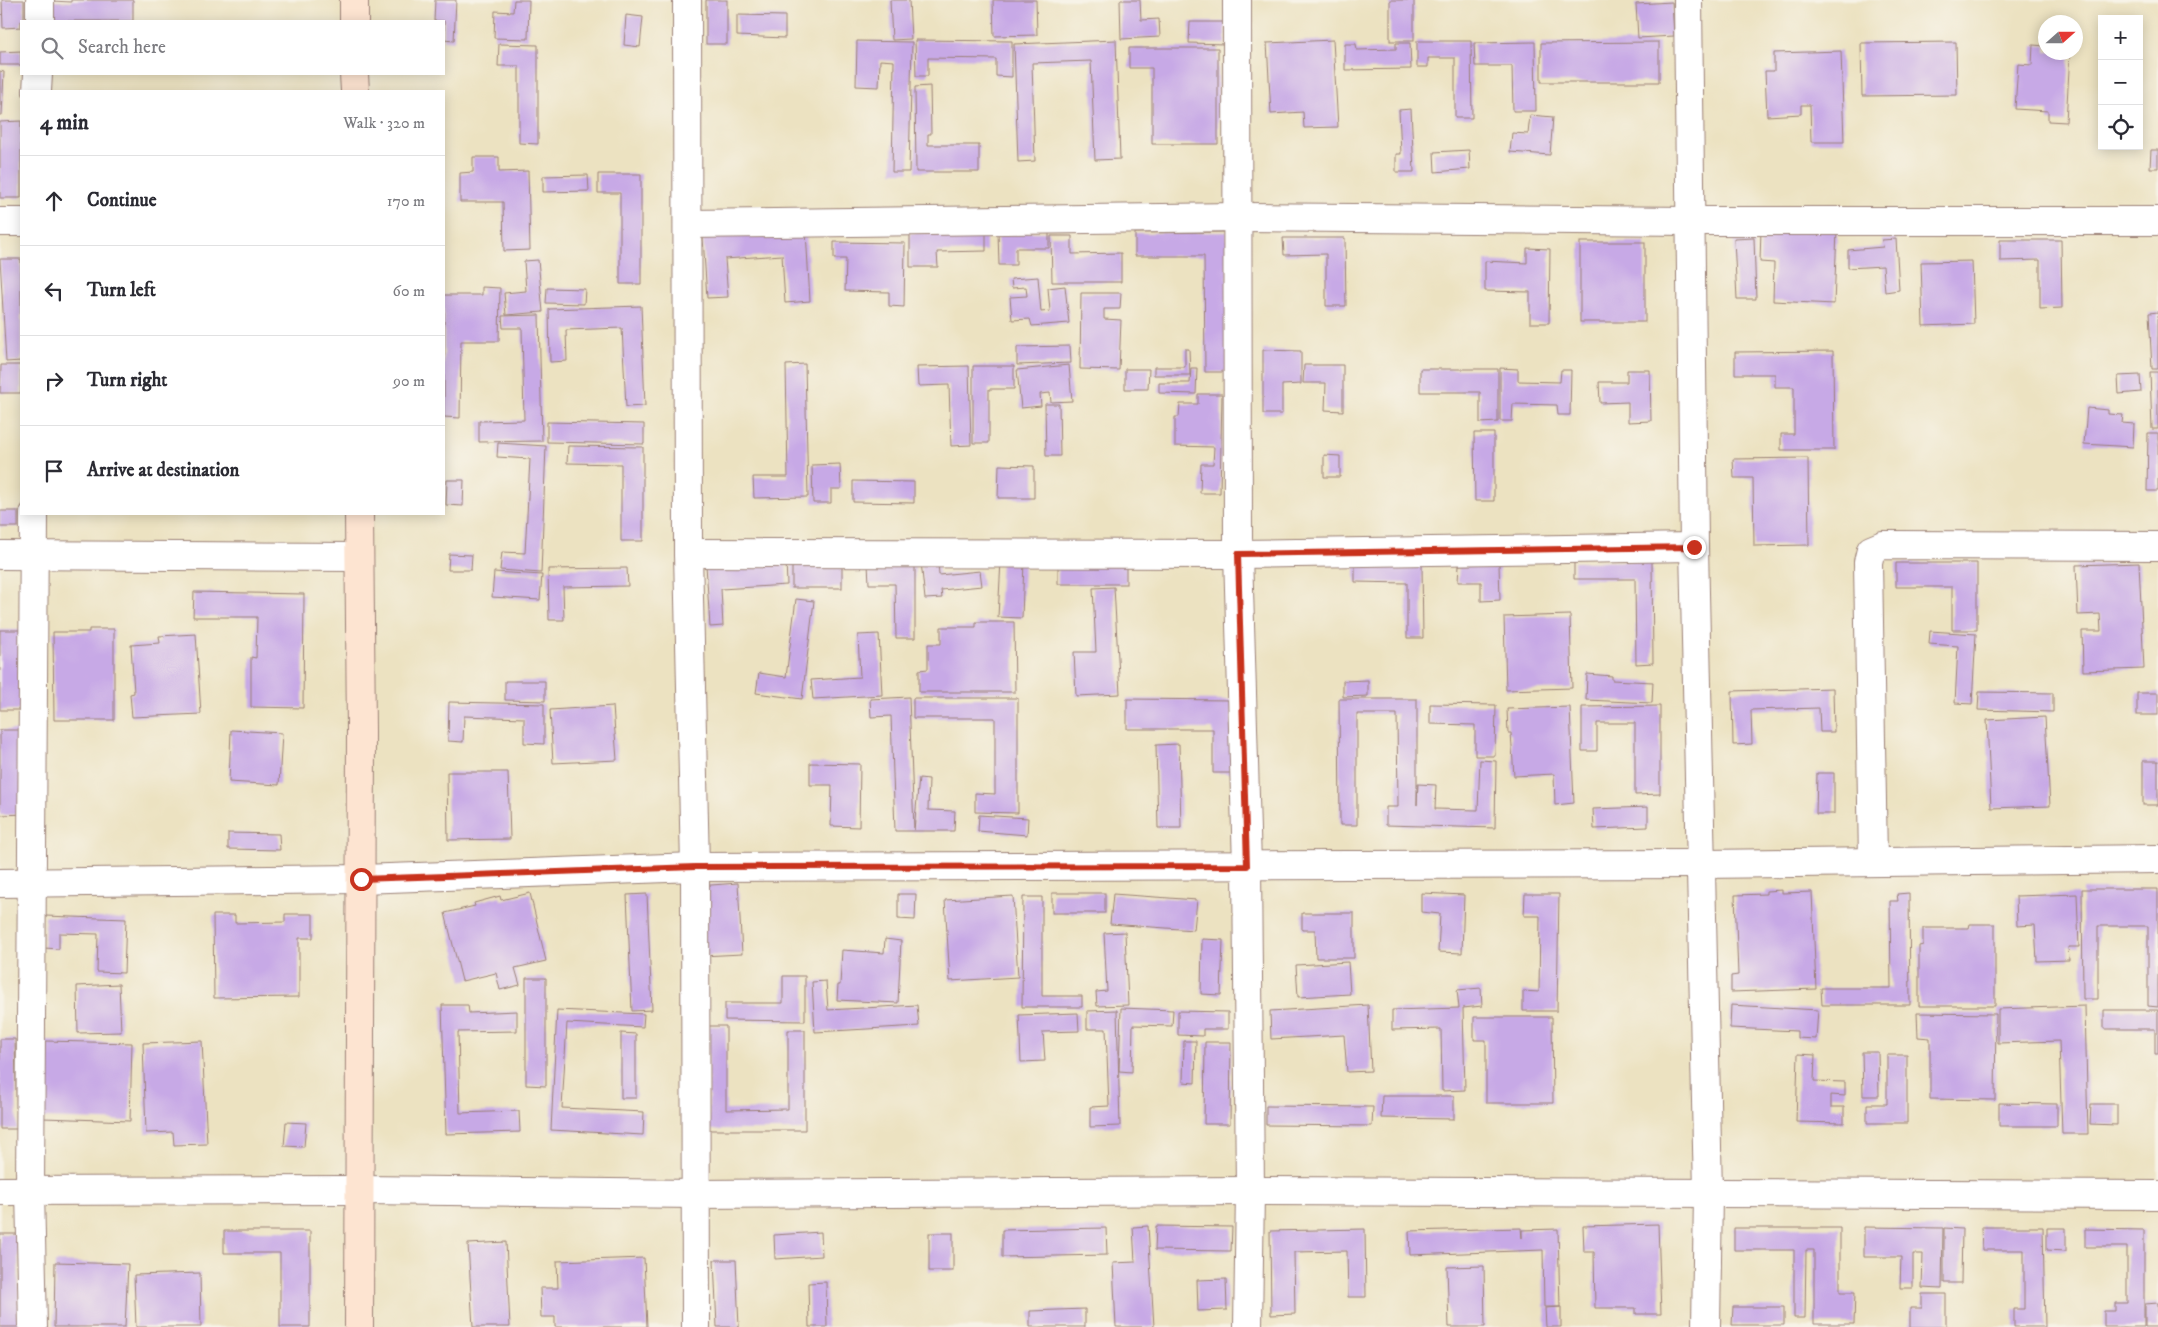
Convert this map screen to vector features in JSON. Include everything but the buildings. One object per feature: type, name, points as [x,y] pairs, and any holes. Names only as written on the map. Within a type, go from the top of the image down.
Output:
[{"type":"main road","points":[[354,0],[354,20]]},
{"type":"main road","points":[[354,75],[354,90]]},
{"type":"main road","points":[[359,515],[361,879],[359,1327]]},
{"type":"street","points":[[40,0],[40,20]]},
{"type":"street","points":[[687,0],[688,552],[695,867],[696,1327]]},
{"type":"street","points":[[1237,0],[1238,554],[1247,866],[1250,1191],[1248,1327]]},
{"type":"street","points":[[1688,0],[1692,221],[1694,547],[1708,1193],[1706,1327]]},
{"type":"street","points":[[37,90],[38,75]]},
{"type":"street","points":[[688,224],[1238,217],[1692,221],[2158,221]]},
{"type":"street","points":[[0,222],[20,222]]},
{"type":"street","points":[[33,1327],[30,1191],[34,515]]},
{"type":"street","points":[[1873,861],[1868,562],[1871,550],[1883,544],[2158,546]]},
{"type":"street","points":[[688,552],[1238,554],[1694,547]]},
{"type":"street","points":[[0,556],[359,557]]},
{"type":"street","points":[[0,883],[361,879],[695,867],[1702,864],[2158,859]]},
{"type":"street","points":[[0,1191],[360,1190],[696,1194],[1250,1191],[2158,1195]]},
{"type":"route","points":[[361,879],[695,867],[1247,866],[1238,554],[1694,547]]}]
